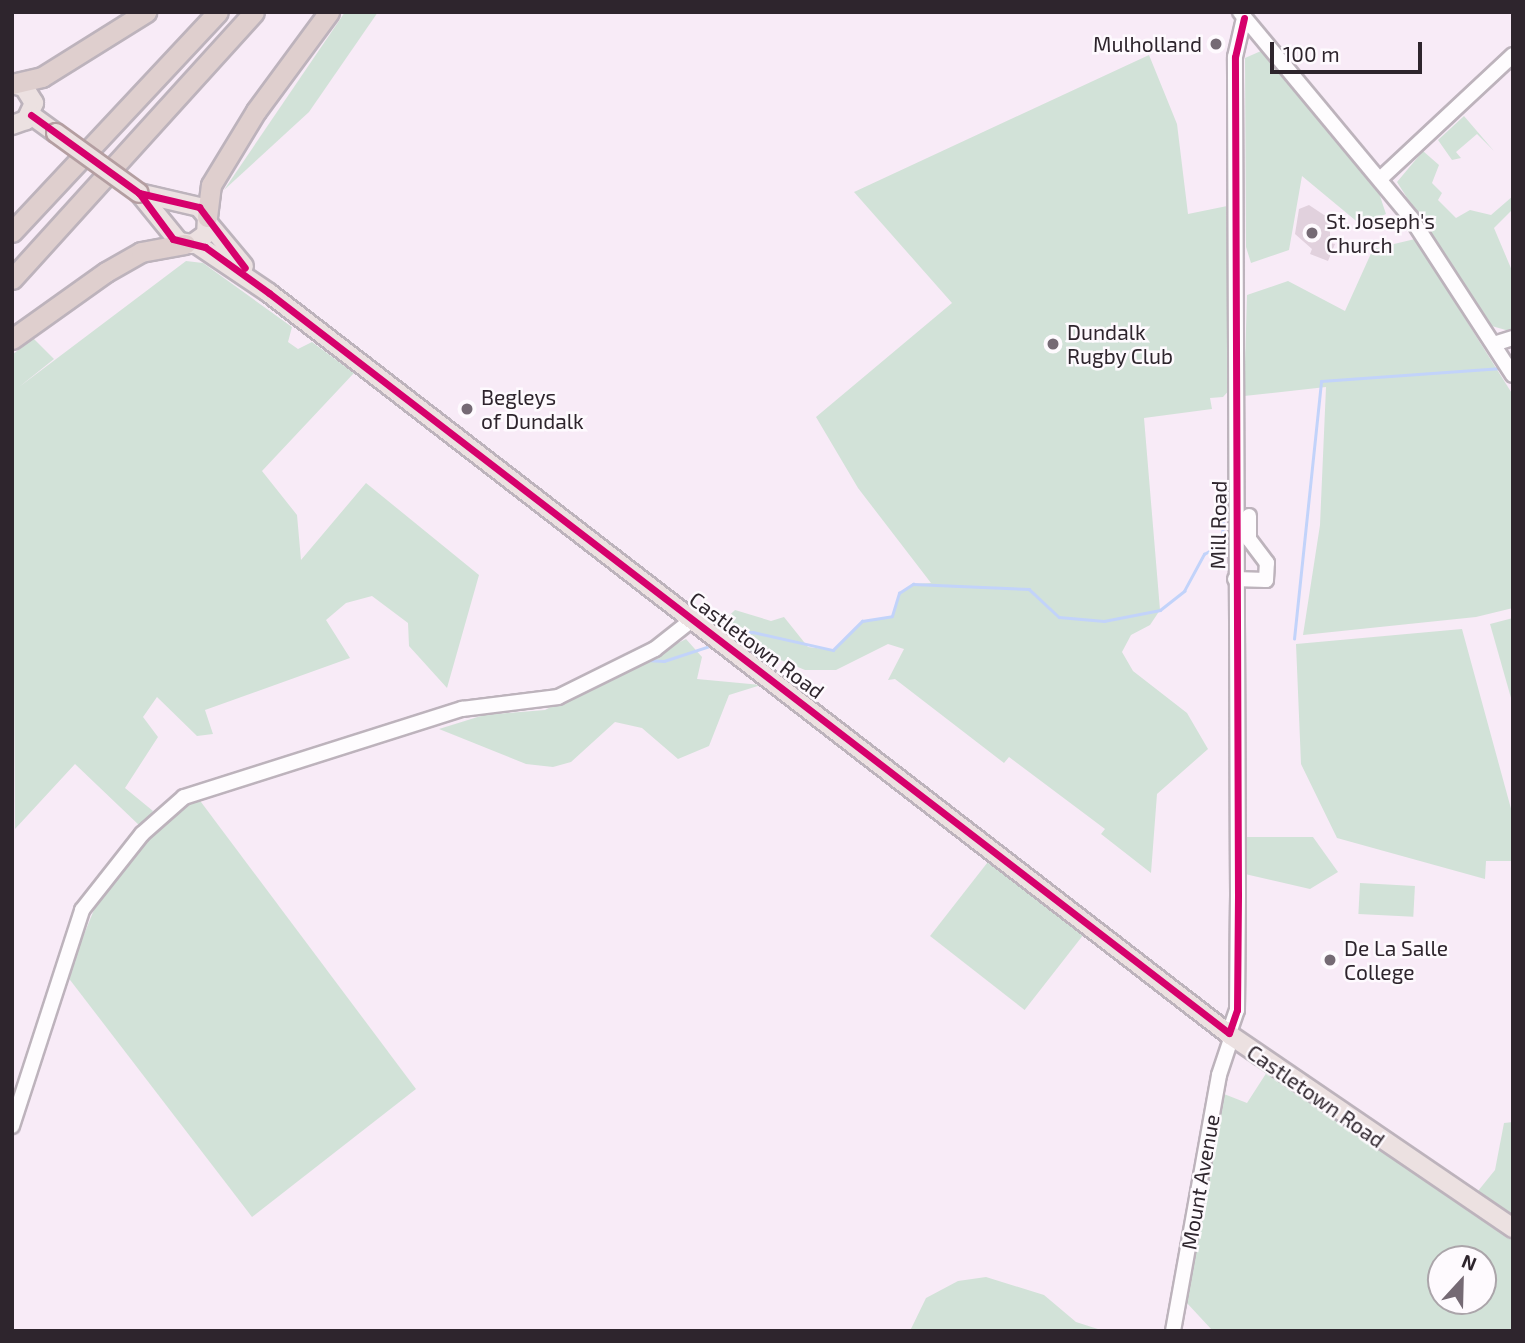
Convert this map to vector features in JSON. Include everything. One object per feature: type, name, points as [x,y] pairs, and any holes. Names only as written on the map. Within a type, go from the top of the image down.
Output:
[{"type":"highway","points":[[12,83],[42,77],[146,12]]},
{"type":"highway","points":[[12,232],[218,12]]},
{"type":"highway","points":[[12,279],[254,12]]},
{"type":"highway","points":[[207,220],[211,185],[256,111],[329,12]]},
{"type":"highway","points":[[12,340],[141,252],[183,240]]},
{"type":"main road","points":[[12,83],[32,97],[31,115]]},
{"type":"main road","points":[[12,125],[31,115]]},
{"type":"main road","points":[[31,115],[139,193],[199,207],[207,220],[183,240],[170,214],[183,204]]},
{"type":"main road","name":"Castletown Road","points":[[139,193],[183,240],[262,288],[1231,1035],[1513,1228]]},
{"type":"main road","name":"Castletown Road","points":[[207,220],[262,288]]},
{"type":"street","points":[[1242,15],[1380,178],[1513,375]]},
{"type":"street","name":"Mill Road","points":[[1231,1035],[1237,1010],[1238,894],[1235,57],[1242,15]]},
{"type":"street","points":[[1380,178],[1513,55]]},
{"type":"street","points":[[1494,344],[1513,338]]},
{"type":"street","points":[[1235,579],[1266,580],[1267,563],[1249,539],[1249,516]]},
{"type":"street","points":[[12,1126],[82,910],[142,834],[184,797],[462,709],[558,697],[655,649],[693,619]]},
{"type":"street","name":"Mount Avenue","points":[[1173,1331],[1219,1075],[1231,1035]]},
{"type":"shaded area","points":[[345,12],[378,12],[309,112],[224,190]]},
{"type":"shaded area","points":[[1261,51],[1377,187],[1386,214],[1361,225],[1302,176],[1289,250],[1251,263],[1246,247],[1245,58]]},
{"type":"shaded area","name":"Dundalk Rugby Club","points":[[1149,55],[1177,124],[1188,214],[1232,205],[1233,386],[1223,397],[1210,398],[1212,409],[1144,418],[1160,610],[1150,625],[1131,635],[1122,652],[1133,671],[1187,713],[1208,749],[1157,794],[1151,873],[1101,834],[1105,829],[1009,757],[1004,763],[895,679],[888,680],[904,649],[888,644],[836,670],[805,670],[771,656],[763,664],[715,629],[735,610],[771,621],[784,617],[808,647],[833,650],[862,621],[892,616],[899,593],[913,584],[931,583],[858,488],[816,417],[952,303],[854,192]]},
{"type":"shaded area","points":[[1464,116],[1494,151],[1477,134],[1456,152],[1461,158],[1452,160],[1438,140]]},
{"type":"shaded area","points":[[1423,151],[1439,165],[1432,183],[1442,193],[1438,200],[1456,218],[1470,210],[1491,215],[1513,196],[1513,209],[1494,228],[1513,273],[1513,332],[1488,325],[1397,182]]},
{"type":"shaded area","points":[[1415,239],[1513,395],[1513,608],[1476,617],[1303,635],[1320,525],[1326,387],[1244,396],[1247,295],[1288,281],[1345,311],[1373,249]]},
{"type":"shaded area","points":[[186,261],[203,263],[292,327],[288,342],[298,349],[312,342],[354,373],[262,471],[297,515],[301,560],[366,483],[479,575],[447,688],[409,646],[408,623],[372,596],[346,603],[326,620],[350,658],[205,710],[213,734],[197,736],[157,697],[143,717],[158,737],[125,788],[153,811],[141,827],[75,764],[15,829],[12,355],[33,338],[54,359],[19,387]]},
{"type":"shaded area","points":[[1513,618],[1513,705],[1490,624]]},
{"type":"shaded area","points":[[1462,629],[1513,816],[1513,861],[1486,861],[1485,879],[1337,838],[1301,764],[1296,644]]},
{"type":"shaded area","points":[[686,639],[702,657],[697,679],[761,685],[729,695],[709,746],[678,759],[642,728],[615,722],[571,762],[553,767],[526,764],[439,729],[484,715],[545,710]]},
{"type":"shaded area","points":[[198,798],[416,1089],[252,1217],[67,976],[100,895],[170,815]]},
{"type":"shaded area","points":[[1245,837],[1313,837],[1338,872],[1310,889],[1245,874]]},
{"type":"shaded area","points":[[991,858],[1086,932],[1025,1010],[930,936]]},
{"type":"shaded area","points":[[1360,883],[1415,886],[1413,917],[1358,914]]},
{"type":"shaded area","points":[[1267,1072],[1513,1236],[1513,1331],[1212,1330],[1186,1302],[1224,1094],[1247,1103]]},
{"type":"shaded area","points":[[1513,1122],[1513,1219],[1474,1196],[1495,1170],[1504,1123]]},
{"type":"shaded area","points":[[986,1277],[1044,1295],[1076,1322],[1104,1331],[910,1331],[926,1298],[958,1281]]},
{"type":"building","name":"St. Joseph's Church","points":[[1309,205],[1330,219],[1330,243],[1335,244],[1328,261],[1310,254],[1312,249],[1295,234],[1299,209]]},
{"type":"waterway","points":[[1294,639],[1321,381],[1502,368]]},
{"type":"waterway","points":[[725,638],[737,631],[753,632],[833,650],[862,621],[892,616],[899,593],[913,584],[1029,589],[1059,617],[1104,621],[1160,610],[1184,591],[1204,554],[1222,544],[1223,512]]},
{"type":"waterway","points":[[646,660],[664,661],[713,645]]},
{"type":"cycle path","points":[[31,115],[139,193],[173,239],[205,247],[269,293],[1229,1033],[1237,1010],[1238,894],[1235,57],[1244,18]]},
{"type":"cycle path","points":[[139,193],[199,207],[245,268]]},
{"type":"place","name":"Mulholland","points":[[1216,44]]},
{"type":"place","name":"St. Joseph's Church","points":[[1312,233]]},
{"type":"place","name":"Dundalk Rugby Club","points":[[1053,344]]},
{"type":"place","name":"Begleys of Dundalk","points":[[467,409]]},
{"type":"place","name":"De La Salle College","points":[[1330,960]]}]
